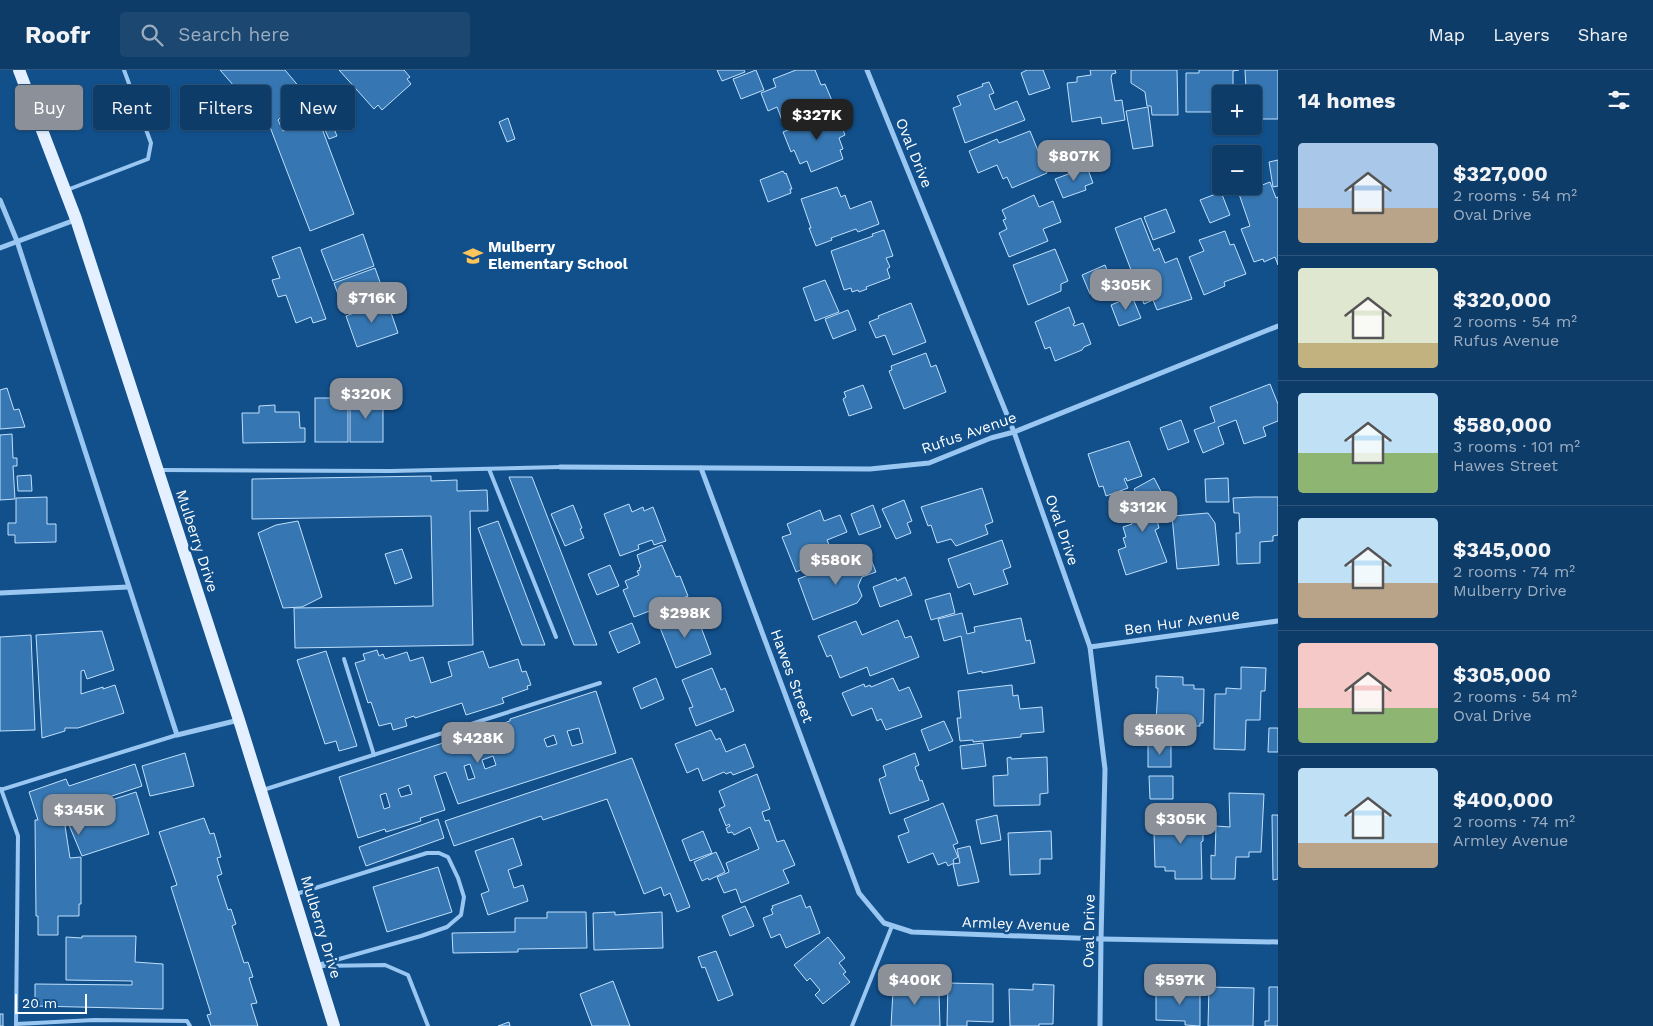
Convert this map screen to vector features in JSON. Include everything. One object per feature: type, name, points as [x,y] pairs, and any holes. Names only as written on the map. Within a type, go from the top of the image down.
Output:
[{"type":"main road","name":"Mulberry Drive","points":[[19,70],[76,219],[239,720],[334,1026]]},
{"type":"street","points":[[867,71],[876,70]]},
{"type":"street","name":"Oval Drive","points":[[867,71],[1014,432],[1090,647],[1105,768],[1100,939],[1100,1026]]},
{"type":"street","points":[[0,200],[16,242],[177,735],[239,720]]},
{"type":"street","points":[[0,248],[76,219]]},
{"type":"street","name":"Rufus Avenue","points":[[560,467],[870,469],[929,463],[991,438],[1014,432],[1278,326]]},
{"type":"street","name":"Hawes Street","points":[[701,468],[859,893]]},
{"type":"street","points":[[0,593],[128,587]]},
{"type":"street","name":"Ben Hur Avenue","points":[[1090,647],[1278,621]]},
{"type":"street","name":"Armley Avenue","points":[[859,893],[884,923],[912,932],[1100,939],[1278,942]]},
{"type":"lane","points":[[65,191],[148,158],[151,143],[124,70]]},
{"type":"lane","points":[[157,470],[391,471],[560,467]]},
{"type":"lane","points":[[489,469],[556,637]]},
{"type":"lane","points":[[344,659],[374,755]]},
{"type":"lane","points":[[261,791],[600,683]]},
{"type":"lane","points":[[177,735],[1,790],[18,836],[16,1025],[94,1020],[186,1020],[190,1026]]},
{"type":"lane","points":[[293,894],[427,853],[439,853],[448,857],[458,878],[464,897],[461,915],[447,926],[421,936],[316,966]]},
{"type":"lane","points":[[852,1026],[892,926]]},
{"type":"lane","points":[[316,966],[384,965],[408,975],[428,1026]]},
{"type":"building","points":[[220,70],[285,70],[298,85],[281,85],[281,117],[278,120],[281,130],[322,130],[354,214],[310,231],[271,130],[271,85],[233,85]]},
{"type":"building","points":[[339,70],[404,70],[410,77],[407,79],[411,84],[382,110],[378,105],[374,109],[355,88],[355,85],[352,85]]},
{"type":"building","points":[[717,70],[744,70],[745,72],[722,81]]},
{"type":"building","points":[[756,70],[764,90],[741,99],[733,79]]},
{"type":"building","points":[[796,70],[815,70],[821,85],[825,84],[833,103],[783,123],[777,107],[768,111],[761,93],[776,87],[773,79]]},
{"type":"building","points":[[1027,70],[1043,70],[1050,88],[1029,95],[1021,73]]},
{"type":"building","points":[[1090,70],[1115,70],[1116,73],[1112,74],[1111,78],[1115,101],[1122,100],[1125,120],[1102,124],[1101,117],[1072,122],[1067,83],[1077,82],[1077,77],[1091,75]]},
{"type":"building","points":[[1131,70],[1177,70],[1178,115],[1152,115],[1151,106],[1147,106],[1145,92],[1131,83]]},
{"type":"building","points":[[1199,70],[1239,70],[1233,71],[1233,85],[1212,85],[1212,112],[1186,112],[1186,73],[1199,73]]},
{"type":"building","points":[[1245,70],[1278,70],[1278,119],[1262,119],[1262,85],[1246,85]]},
{"type":"building","points":[[989,82],[994,93],[989,95],[995,110],[1017,101],[1025,120],[965,143],[953,108],[961,105],[957,96]]},
{"type":"building","points":[[1148,107],[1153,146],[1133,149],[1126,111]]},
{"type":"building","points":[[836,111],[845,135],[839,138],[843,149],[840,150],[843,159],[811,172],[807,161],[800,164],[794,150],[791,152],[783,132]]},
{"type":"building","points":[[508,118],[515,139],[507,142],[499,122]]},
{"type":"building","points":[[325,130],[335,130],[337,136],[329,139]]},
{"type":"building","points":[[1030,131],[1047,173],[1012,188],[1007,177],[1003,179],[997,165],[978,173],[969,151],[997,139],[999,143]]},
{"type":"building","points":[[1278,160],[1278,186],[1273,187],[1269,162]]},
{"type":"building","points":[[1087,167],[1093,183],[1085,186],[1086,190],[1063,198],[1055,179]]},
{"type":"building","points":[[783,171],[786,173],[792,189],[790,189],[791,193],[768,202],[760,180]]},
{"type":"building","points":[[1270,182],[1276,198],[1278,197],[1278,265],[1275,257],[1264,262],[1263,259],[1254,262],[1241,229],[1250,226],[1239,195],[1262,195],[1262,185]]},
{"type":"building","points":[[837,187],[841,197],[845,195],[850,209],[871,201],[879,224],[858,232],[856,229],[816,246],[801,199]]},
{"type":"building","points":[[1034,195],[1039,207],[1053,201],[1061,222],[1043,229],[1048,241],[1009,257],[999,233],[1007,229],[1003,220],[1006,219],[1002,210]]},
{"type":"building","points":[[1213,195],[1222,195],[1230,215],[1210,223],[1200,200]]},
{"type":"building","points":[[1166,209],[1175,232],[1153,240],[1144,217]]},
{"type":"building","points":[[1141,218],[1154,251],[1159,248],[1165,263],[1177,258],[1192,299],[1157,310],[1153,300],[1144,304],[1115,228]]},
{"type":"building","points":[[884,230],[893,256],[886,258],[890,267],[887,269],[890,278],[866,287],[867,289],[859,292],[858,290],[852,292],[851,288],[844,290],[831,251],[873,236],[872,234]]},
{"type":"building","points":[[1225,231],[1230,245],[1234,244],[1246,274],[1224,282],[1225,286],[1204,295],[1189,257],[1204,251],[1199,240]]},
{"type":"building","points":[[363,234],[374,266],[333,281],[321,250]]},
{"type":"building","points":[[300,247],[326,319],[313,323],[311,317],[296,323],[286,295],[278,297],[272,280],[280,278],[272,257]]},
{"type":"building","points":[[1055,249],[1068,281],[1061,284],[1061,291],[1028,305],[1013,265]]},
{"type":"building","points":[[1105,265],[1113,285],[1090,294],[1082,275]]},
{"type":"building","points":[[375,268],[386,299],[345,314],[334,283]]},
{"type":"building","points":[[825,280],[839,312],[815,321],[803,288]]},
{"type":"building","points":[[1132,296],[1141,318],[1119,326],[1111,305]]},
{"type":"building","points":[[387,301],[398,333],[357,347],[346,316]]},
{"type":"building","points":[[911,303],[926,342],[893,355],[885,335],[876,338],[869,322],[879,318],[878,316]]},
{"type":"building","points":[[1069,307],[1075,323],[1073,324],[1074,326],[1083,323],[1091,344],[1082,350],[1055,361],[1050,347],[1045,349],[1035,322]]},
{"type":"building","points":[[848,310],[856,330],[833,339],[825,319]]},
{"type":"building","points":[[926,353],[931,367],[936,365],[946,392],[904,409],[889,371],[892,370],[891,366]]},
{"type":"building","points":[[1270,384],[1278,404],[1278,421],[1263,427],[1266,436],[1244,444],[1236,420],[1218,427],[1224,444],[1203,453],[1194,430],[1215,422],[1210,407]]},
{"type":"building","points":[[863,385],[872,408],[849,416],[843,399],[846,397],[844,392]]},
{"type":"building","points":[[7,388],[14,410],[19,409],[25,427],[0,429],[0,390]]},
{"type":"building","points":[[315,398],[348,398],[348,442],[315,442]]},
{"type":"building","points":[[350,398],[383,398],[383,442],[350,442]]},
{"type":"building","points":[[275,405],[275,412],[299,412],[300,428],[305,428],[305,442],[243,443],[242,413],[259,413],[259,406]]},
{"type":"building","points":[[1181,420],[1189,442],[1168,450],[1160,428]]},
{"type":"building","points":[[12,434],[13,458],[17,458],[17,466],[13,466],[15,499],[0,500],[0,435]]},
{"type":"building","points":[[1129,441],[1142,476],[1127,481],[1126,478],[1124,479],[1128,488],[1106,496],[1103,486],[1099,487],[1088,454]]},
{"type":"building","points":[[31,475],[32,491],[18,491],[17,476]]},
{"type":"building","points":[[431,476],[431,481],[457,480],[457,491],[487,490],[488,511],[470,511],[473,645],[295,648],[294,608],[433,606],[431,516],[252,519],[252,479]]},
{"type":"building","points":[[509,477],[532,477],[597,645],[574,645]]},
{"type":"building","points":[[1154,478],[1165,499],[1148,508],[1151,517],[1156,516],[1159,528],[1155,530],[1167,562],[1126,575],[1118,550],[1126,547],[1123,538],[1126,537],[1123,527],[1132,524],[1128,513],[1144,508],[1134,489]]},
{"type":"building","points":[[1228,478],[1229,502],[1206,502],[1205,479]]},
{"type":"building","points":[[982,488],[993,522],[985,525],[988,534],[956,546],[951,539],[937,543],[931,525],[928,526],[921,507]]},
{"type":"building","points":[[47,497],[47,524],[56,524],[56,542],[15,543],[15,535],[8,535],[8,523],[16,523],[16,498]]},
{"type":"building","points":[[1278,497],[1278,535],[1273,536],[1273,541],[1260,542],[1260,563],[1237,564],[1236,533],[1240,533],[1239,513],[1234,513],[1233,498]]},
{"type":"building","points":[[904,500],[912,521],[907,523],[911,533],[896,539],[882,509]]},
{"type":"building","points":[[629,504],[632,512],[643,507],[644,511],[653,507],[666,541],[654,545],[652,540],[638,545],[639,549],[620,556],[604,514]]},
{"type":"building","points":[[573,505],[584,538],[565,546],[551,514]]},
{"type":"building","points":[[873,505],[881,527],[859,535],[851,514]]},
{"type":"building","points":[[820,510],[824,521],[840,515],[847,532],[827,540],[834,557],[804,567],[796,572],[782,537],[791,534],[787,524]]},
{"type":"building","points":[[1208,513],[1215,523],[1219,565],[1177,569],[1172,516]]},
{"type":"building","points":[[298,521],[322,597],[302,607],[283,608],[258,533],[276,525]]},
{"type":"building","points":[[498,521],[545,645],[522,645],[478,528]]},
{"type":"building","points":[[1002,540],[1011,567],[1003,570],[1008,584],[974,595],[970,583],[958,588],[948,559]]},
{"type":"building","points":[[662,545],[676,577],[680,576],[688,596],[634,617],[623,590],[628,588],[625,581],[639,575],[637,571],[641,567],[637,555]]},
{"type":"building","points":[[402,549],[412,578],[395,584],[385,554]]},
{"type":"building","points":[[868,552],[876,572],[862,577],[858,586],[862,596],[857,603],[813,620],[798,579]]},
{"type":"building","points":[[610,565],[619,586],[597,595],[588,574]]},
{"type":"building","points":[[905,577],[912,595],[880,607],[873,587],[896,578],[897,581]]},
{"type":"building","points":[[950,593],[955,613],[931,620],[925,600]]},
{"type":"building","points":[[695,611],[711,654],[676,668],[659,625]]},
{"type":"building","points":[[962,613],[967,634],[975,632],[974,627],[1021,618],[1026,641],[1030,640],[1035,663],[968,674],[961,636],[944,641],[938,619]]},
{"type":"building","points":[[898,620],[905,638],[911,636],[919,657],[870,676],[867,667],[840,678],[831,655],[827,657],[818,636],[856,621],[862,635]]},
{"type":"building","points":[[632,623],[640,643],[618,653],[609,632]]},
{"type":"building","points":[[102,631],[114,670],[87,679],[84,670],[81,671],[81,694],[115,685],[124,713],[78,728],[65,728],[65,731],[42,738],[36,635]]},
{"type":"building","points":[[31,635],[35,730],[0,731],[0,637]]},
{"type":"building","points":[[377,650],[379,656],[383,654],[385,659],[407,652],[410,661],[423,657],[431,683],[452,676],[448,662],[483,651],[489,668],[518,659],[522,672],[526,671],[531,685],[527,686],[528,689],[502,698],[504,703],[466,715],[462,703],[415,718],[414,716],[405,719],[407,726],[393,730],[391,723],[379,726],[371,702],[368,703],[355,663],[365,660],[363,654]]},
{"type":"building","points":[[326,651],[357,746],[339,751],[336,741],[325,744],[297,660]]},
{"type":"building","points":[[1241,667],[1266,668],[1265,691],[1261,691],[1260,720],[1246,720],[1245,750],[1214,749],[1215,694],[1226,694],[1226,688],[1241,689]]},
{"type":"building","points":[[712,668],[721,690],[725,688],[734,711],[696,726],[689,708],[693,707],[682,680]]},
{"type":"building","points":[[1156,676],[1183,677],[1183,685],[1194,685],[1194,689],[1204,689],[1203,723],[1200,723],[1200,726],[1195,726],[1195,739],[1155,739],[1158,688],[1156,688]]},
{"type":"building","points":[[656,678],[664,699],[641,709],[633,688]]},
{"type":"building","points":[[893,678],[899,691],[909,687],[922,717],[886,730],[881,719],[877,721],[872,708],[852,716],[842,693],[864,684],[865,687],[870,685],[871,687]]},
{"type":"building","points":[[1012,685],[1013,696],[1018,695],[1020,709],[1042,707],[1044,732],[1021,734],[1021,737],[973,742],[973,740],[960,741],[957,718],[961,718],[958,691]]},
{"type":"building","points":[[596,691],[616,753],[458,804],[446,772],[434,776],[445,810],[420,818],[421,821],[386,832],[385,829],[358,838],[339,777],[510,721],[510,719]],"holes":[[[579,728],[583,743],[572,746],[567,731]],[[554,735],[557,744],[547,747],[544,739]],[[493,756],[496,765],[485,769],[482,760]],[[470,764],[475,778],[468,780],[464,766]],[[409,785],[412,794],[401,797],[398,789]],[[386,793],[390,807],[384,809],[380,795]]]},
{"type":"building","points":[[944,721],[953,741],[929,751],[921,730]]},
{"type":"building","points":[[1269,728],[1278,728],[1278,752],[1268,752]]},
{"type":"building","points":[[711,730],[716,740],[720,738],[726,752],[745,744],[754,767],[733,775],[731,772],[726,774],[724,772],[703,781],[698,768],[687,773],[675,744]]},
{"type":"building","points":[[983,743],[986,766],[962,769],[960,746]]},
{"type":"building","points":[[1148,745],[1171,745],[1171,767],[1148,767]]},
{"type":"building","points":[[185,753],[194,786],[150,796],[142,766]]},
{"type":"building","points":[[915,753],[919,765],[915,767],[929,800],[890,814],[879,779],[886,776],[883,766]]},
{"type":"building","points":[[1011,757],[1011,759],[1047,757],[1048,793],[1040,794],[1040,805],[994,806],[993,776],[1008,775],[1007,758]]},
{"type":"building","points":[[632,758],[690,907],[677,912],[670,893],[664,896],[661,887],[644,894],[607,799],[543,820],[541,816],[454,846],[445,821]]},
{"type":"building","points":[[135,764],[142,786],[76,808],[77,811],[136,792],[149,834],[82,856],[69,825],[65,826],[70,858],[81,857],[81,904],[79,904],[79,916],[58,916],[58,935],[38,935],[38,916],[36,916],[35,820],[38,820],[29,792],[66,779],[69,786]]},
{"type":"building","points":[[757,774],[770,809],[762,812],[765,821],[769,820],[777,842],[784,840],[795,865],[783,870],[789,883],[741,903],[736,889],[724,893],[717,877],[729,872],[726,863],[759,849],[750,827],[734,835],[732,832],[728,833],[726,828],[730,826],[729,824],[726,826],[719,809],[725,806],[719,791]]},
{"type":"building","points":[[1149,776],[1173,776],[1173,799],[1150,799]]},
{"type":"building","points":[[1229,793],[1264,794],[1261,852],[1249,852],[1249,857],[1236,857],[1235,879],[1211,879],[1211,855],[1215,856],[1216,826],[1230,827]]},
{"type":"building","points":[[943,803],[958,843],[953,845],[958,857],[953,860],[954,863],[948,866],[946,862],[938,865],[933,853],[908,863],[898,836],[909,832],[904,819]]},
{"type":"building","points":[[1166,812],[1192,812],[1192,815],[1203,815],[1203,841],[1201,842],[1202,879],[1175,879],[1175,871],[1165,871],[1165,867],[1155,867],[1154,833],[1166,833]]},
{"type":"building","points":[[997,815],[1001,840],[981,844],[976,820]]},
{"type":"building","points":[[1272,815],[1278,815],[1278,879],[1273,880]]},
{"type":"building","points":[[204,818],[210,834],[214,833],[221,857],[217,858],[222,874],[217,876],[228,910],[231,909],[236,924],[232,926],[244,963],[248,962],[253,977],[249,978],[257,1003],[251,1004],[258,1026],[211,1026],[207,1015],[211,1014],[171,887],[177,885],[159,832]]},
{"type":"building","points":[[438,819],[444,838],[366,866],[359,847]]},
{"type":"building","points":[[703,831],[712,853],[690,861],[682,840]]},
{"type":"building","points":[[1051,831],[1052,859],[1040,859],[1040,874],[1010,875],[1008,833]]},
{"type":"building","points":[[513,838],[522,865],[508,870],[514,888],[523,885],[528,901],[488,915],[481,894],[489,891],[475,851]]},
{"type":"building","points":[[970,846],[979,882],[958,886],[953,864],[960,863],[957,849]]},
{"type":"building","points":[[716,852],[725,872],[709,880],[708,878],[702,881],[694,862]]},
{"type":"building","points":[[438,867],[452,912],[387,932],[373,887]]},
{"type":"building","points":[[801,895],[806,908],[810,906],[820,933],[786,948],[780,934],[771,938],[763,918],[773,914],[772,906]]},
{"type":"building","points":[[745,906],[754,926],[730,936],[722,916]]},
{"type":"building","points":[[547,912],[586,912],[587,948],[518,949],[518,952],[453,953],[452,933],[515,932],[515,918],[547,918]]},
{"type":"building","points":[[615,912],[615,915],[662,912],[663,948],[594,950],[593,913]]},
{"type":"building","points":[[82,936],[136,936],[135,962],[163,964],[163,1009],[35,1006],[35,984],[132,985],[132,981],[66,980],[66,937],[82,938]]},
{"type":"building","points":[[828,937],[845,958],[839,963],[846,972],[843,974],[850,982],[823,1004],[815,995],[820,990],[810,978],[807,981],[794,965]]},
{"type":"building","points":[[716,951],[733,995],[718,1001],[705,967],[702,968],[698,957]]},
{"type":"building","points":[[613,981],[630,1026],[592,1026],[580,994]]},
{"type":"building","points":[[948,983],[993,984],[993,1022],[967,1021],[967,1026],[947,1026]]},
{"type":"building","points":[[891,984],[929,985],[929,994],[939,994],[940,1026],[891,1026],[893,991],[891,992]]},
{"type":"building","points":[[1033,984],[1054,985],[1053,1024],[1010,1026],[1009,989],[1033,990]]},
{"type":"building","points":[[1209,987],[1254,988],[1253,1026],[1208,1026]]},
{"type":"building","points":[[1269,987],[1278,987],[1278,1026],[1265,1026],[1265,1021],[1269,1021]]},
{"type":"building","points":[[1180,988],[1200,988],[1200,1026],[1185,1025],[1185,1021],[1156,1020],[1156,992],[1180,992]]},
{"type":"building","points":[[0,1014],[3,1014],[3,1026],[0,1026]]},
{"type":"building","points":[[509,1022],[510,1026],[498,1026]]},
{"type":"place","name":"Mulberry Elementary School","points":[[473,256]]}]
